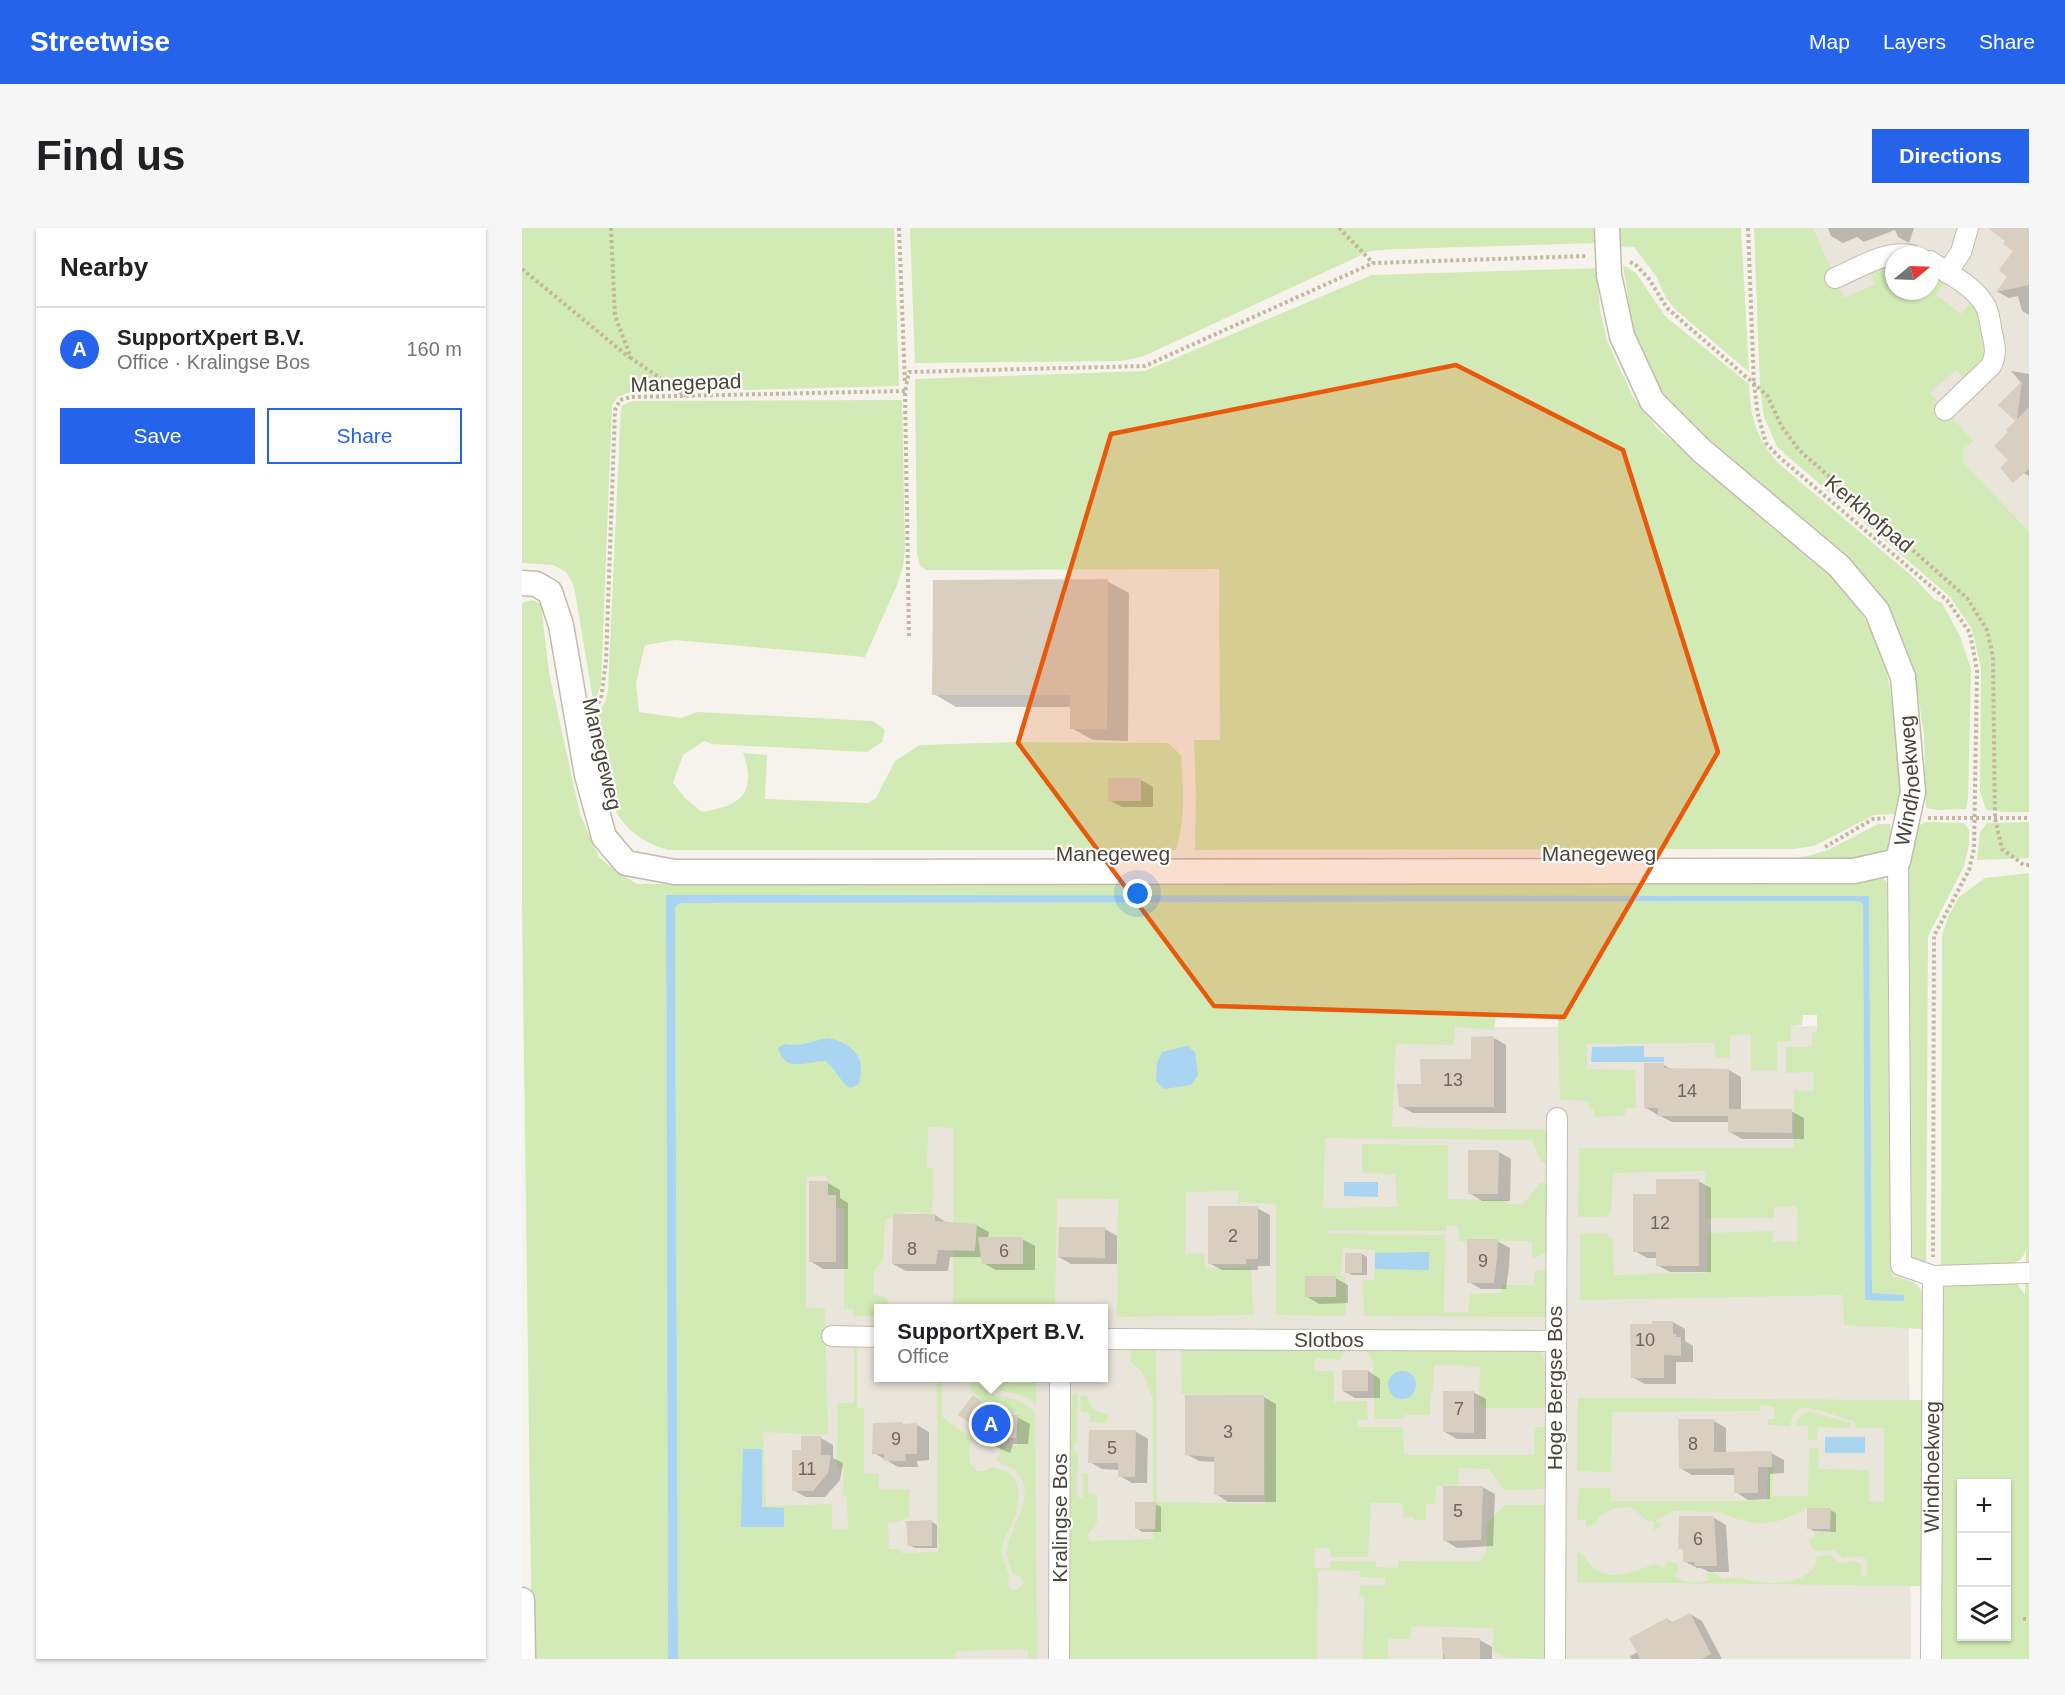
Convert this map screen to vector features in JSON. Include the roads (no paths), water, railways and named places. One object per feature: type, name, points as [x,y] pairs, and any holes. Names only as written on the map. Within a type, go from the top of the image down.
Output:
[{"type":"street","name":"Windhoekweg","points":[[1607,228],[1609,275],[1622,336],[1652,401],[1702,451],[1839,566],[1877,611],[1903,677],[1912,792],[1898,861],[1901,1265],[1933,1276],[2029,1273]]},
{"type":"street","points":[[1947,273],[1961,252],[1968,228]]},
{"type":"street","points":[[1835,278],[1885,256]]},
{"type":"street","points":[[1939,267],[1982,301],[1988,315],[1995,350],[1993,363],[1945,410]]},
{"type":"street","name":"Manegeweg","points":[[522,583],[536,584],[550,592],[561,625],[587,775],[604,837],[626,863],[675,872],[1854,871],[1898,861]]},
{"type":"street","name":"Hoge Bergse Bos","points":[[1555,1659],[1557,1118]]},
{"type":"street","name":"Windhoekweg","points":[[1931,1659],[1933,1276]]},
{"type":"street","points":[[832,1336],[874,1337]]},
{"type":"street","name":"Slotbos","points":[[1108,1339],[1555,1341]]},
{"type":"street","name":"Kralingse Bos","points":[[1059,1659],[1060,1382]]},
{"type":"street","points":[[522,1600],[523,1659]]},
{"type":"water","points":[[666,895],[1869,896],[1872,1293],[1904,1295],[1904,1301],[1865,1300],[1863,908],[1862,903],[1858,901],[680,903],[675,908],[678,1659],[668,1659]]},
{"type":"water","points":[[829,1038],[851,1048],[860,1060],[861,1075],[858,1085],[850,1088],[847,1086],[825,1061],[791,1064],[781,1056],[778,1048],[784,1044],[801,1044]]},
{"type":"water","points":[[1187,1046],[1195,1052],[1198,1075],[1191,1085],[1164,1089],[1156,1081],[1157,1063],[1162,1052]]},
{"type":"water","points":[[1644,1046],[1644,1057],[1664,1057],[1664,1062],[1591,1062],[1592,1047]]},
{"type":"water","points":[[1344,1182],[1378,1182],[1378,1197],[1344,1196]]},
{"type":"water","points":[[1429,1252],[1429,1270],[1375,1269],[1375,1253]]},
{"type":"water","points":[[1402,1371],[1412,1375],[1416,1385],[1412,1395],[1402,1399],[1392,1395],[1388,1385],[1392,1375]]},
{"type":"water","points":[[1825,1437],[1865,1437],[1865,1453],[1825,1453]]},
{"type":"water","points":[[743,1449],[762,1449],[762,1507],[784,1508],[784,1527],[741,1527]]},
{"type":"place","name":"SupportXpert B.V.","points":[[991,1424]]}]
